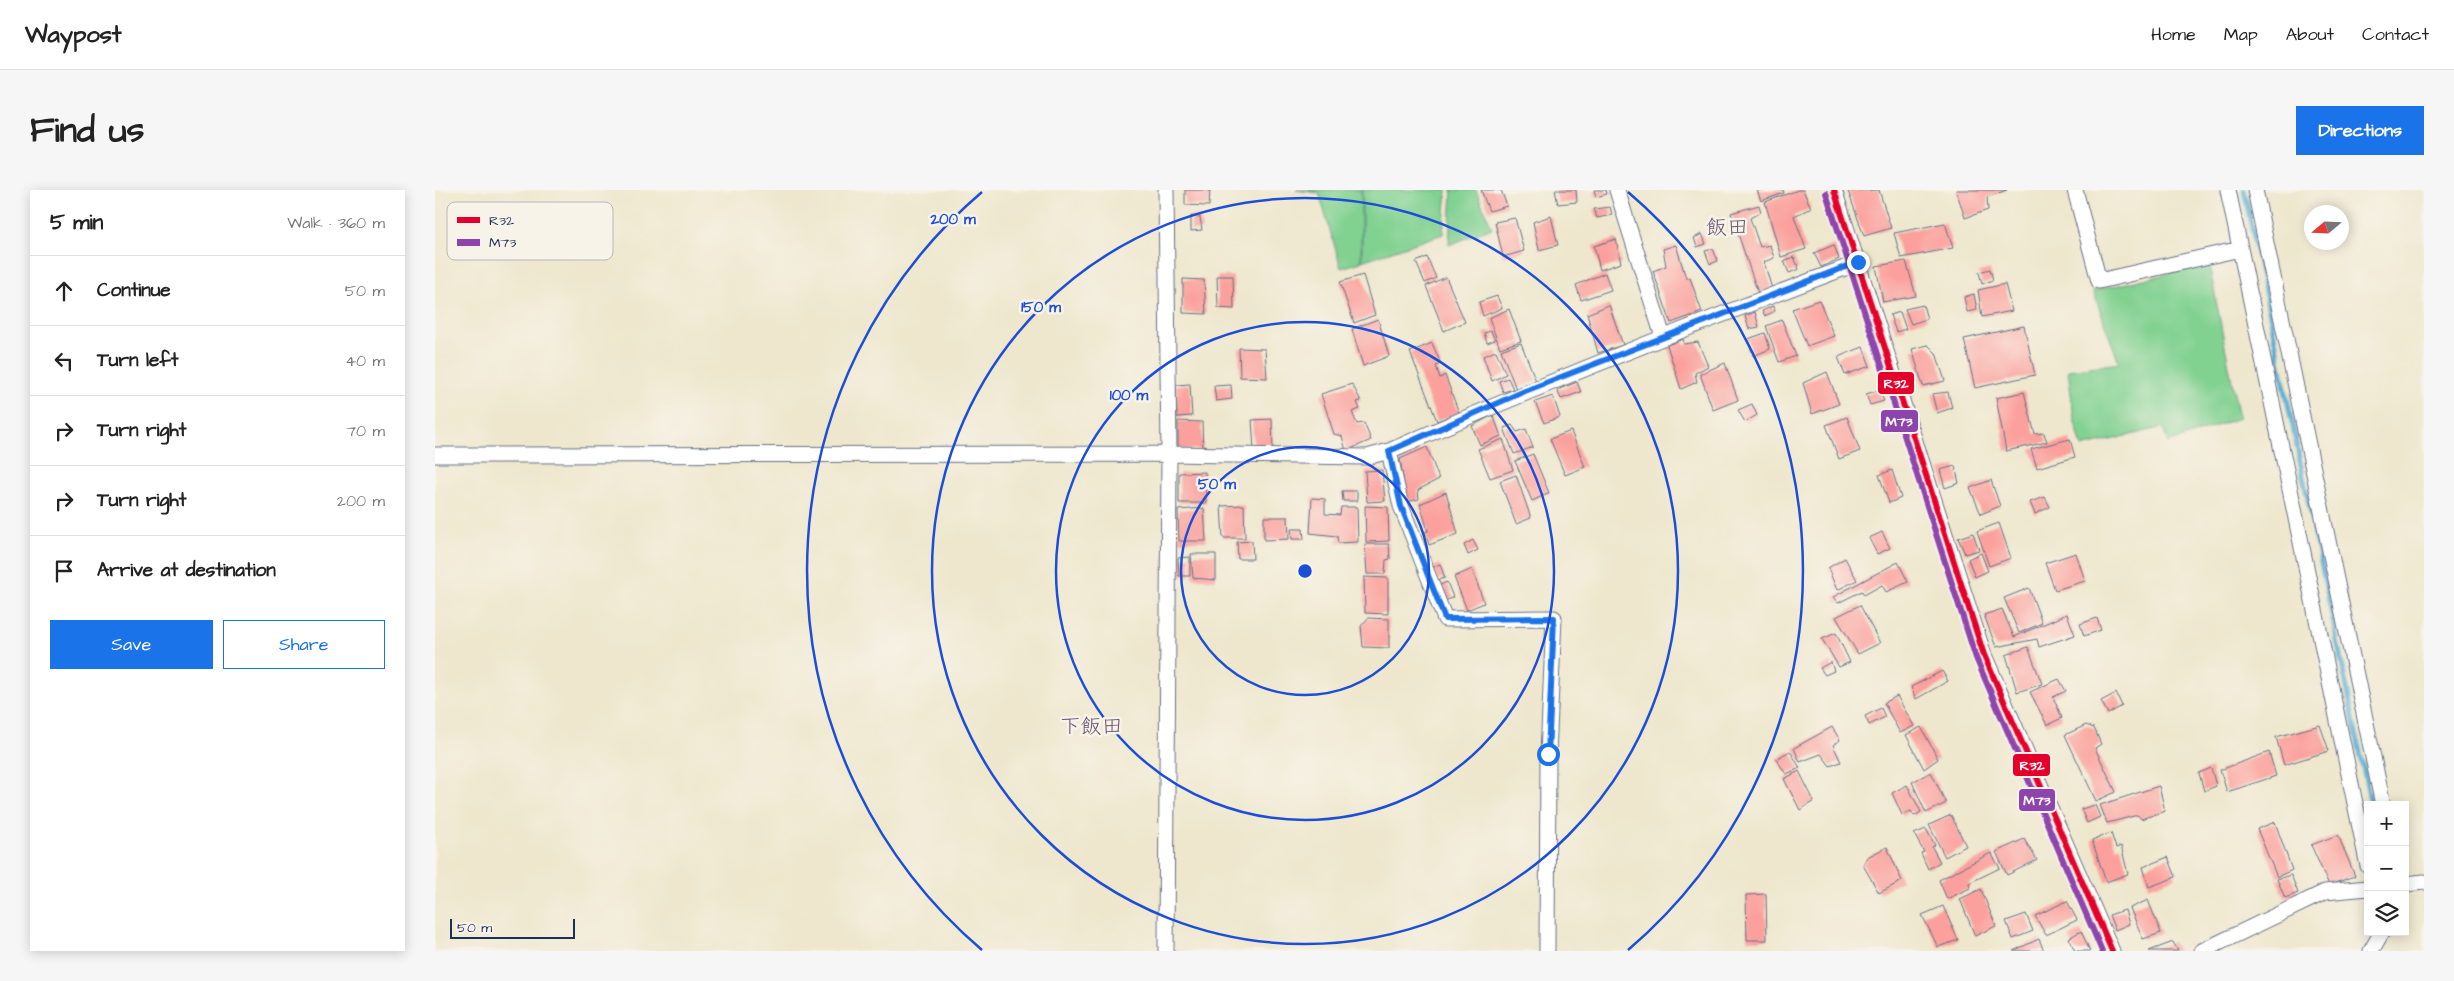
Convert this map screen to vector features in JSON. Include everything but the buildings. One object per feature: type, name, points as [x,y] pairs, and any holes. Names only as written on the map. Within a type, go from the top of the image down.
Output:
[{"type":"street","points":[[1166,190],[1169,454],[1166,951]]},
{"type":"street","points":[[1617,190],[1663,337]]},
{"type":"street","points":[[1834,190],[1984,655],[2112,951]]},
{"type":"street","points":[[2075,190],[2099,281],[2241,249]]},
{"type":"street","points":[[2228,190],[2364,847]]},
{"type":"street","points":[[2255,190],[2382,801]]},
{"type":"street","points":[[435,455],[1169,454],[1367,457],[1389,451],[1525,391],[1858,262]]},
{"type":"street","points":[[1389,451],[1401,506],[1445,619],[1554,618],[1548,754],[1547,951]]},
{"type":"street","points":[[2409,884],[2424,882]]},
{"type":"street","points":[[2203,951],[2325,892],[2364,888]]},
{"type":"street","points":[[2371,951],[2380,936]]},
{"type":"green space","points":[[1296,190],[1361,190],[1361,262],[1341,268],[1319,193]]},
{"type":"green space","points":[[1362,190],[1447,190],[1443,234],[1362,261]]},
{"type":"green space","points":[[1452,190],[1476,190],[1492,228],[1449,245]]},
{"type":"green space","points":[[2209,264],[2239,418],[2168,443],[2163,427],[2082,447],[2074,419],[2068,370],[2119,363],[2093,291]]},
{"type":"waterway","points":[[2244,190],[2370,801]]},
{"type":"transit line","name":"R32","points":[[1834,190],[1984,655],[2112,951]]},
{"type":"transit line","name":"M73","points":[[1826,193],[1976,658],[2102,951]]},
{"type":"district","name":"飯田","points":[[1727,227]]},
{"type":"district","name":"下飯田","points":[[1091,726]]},
{"type":"route","points":[[1548,754],[1554,618],[1445,619],[1401,506],[1389,451],[1525,391],[1858,262]]}]
